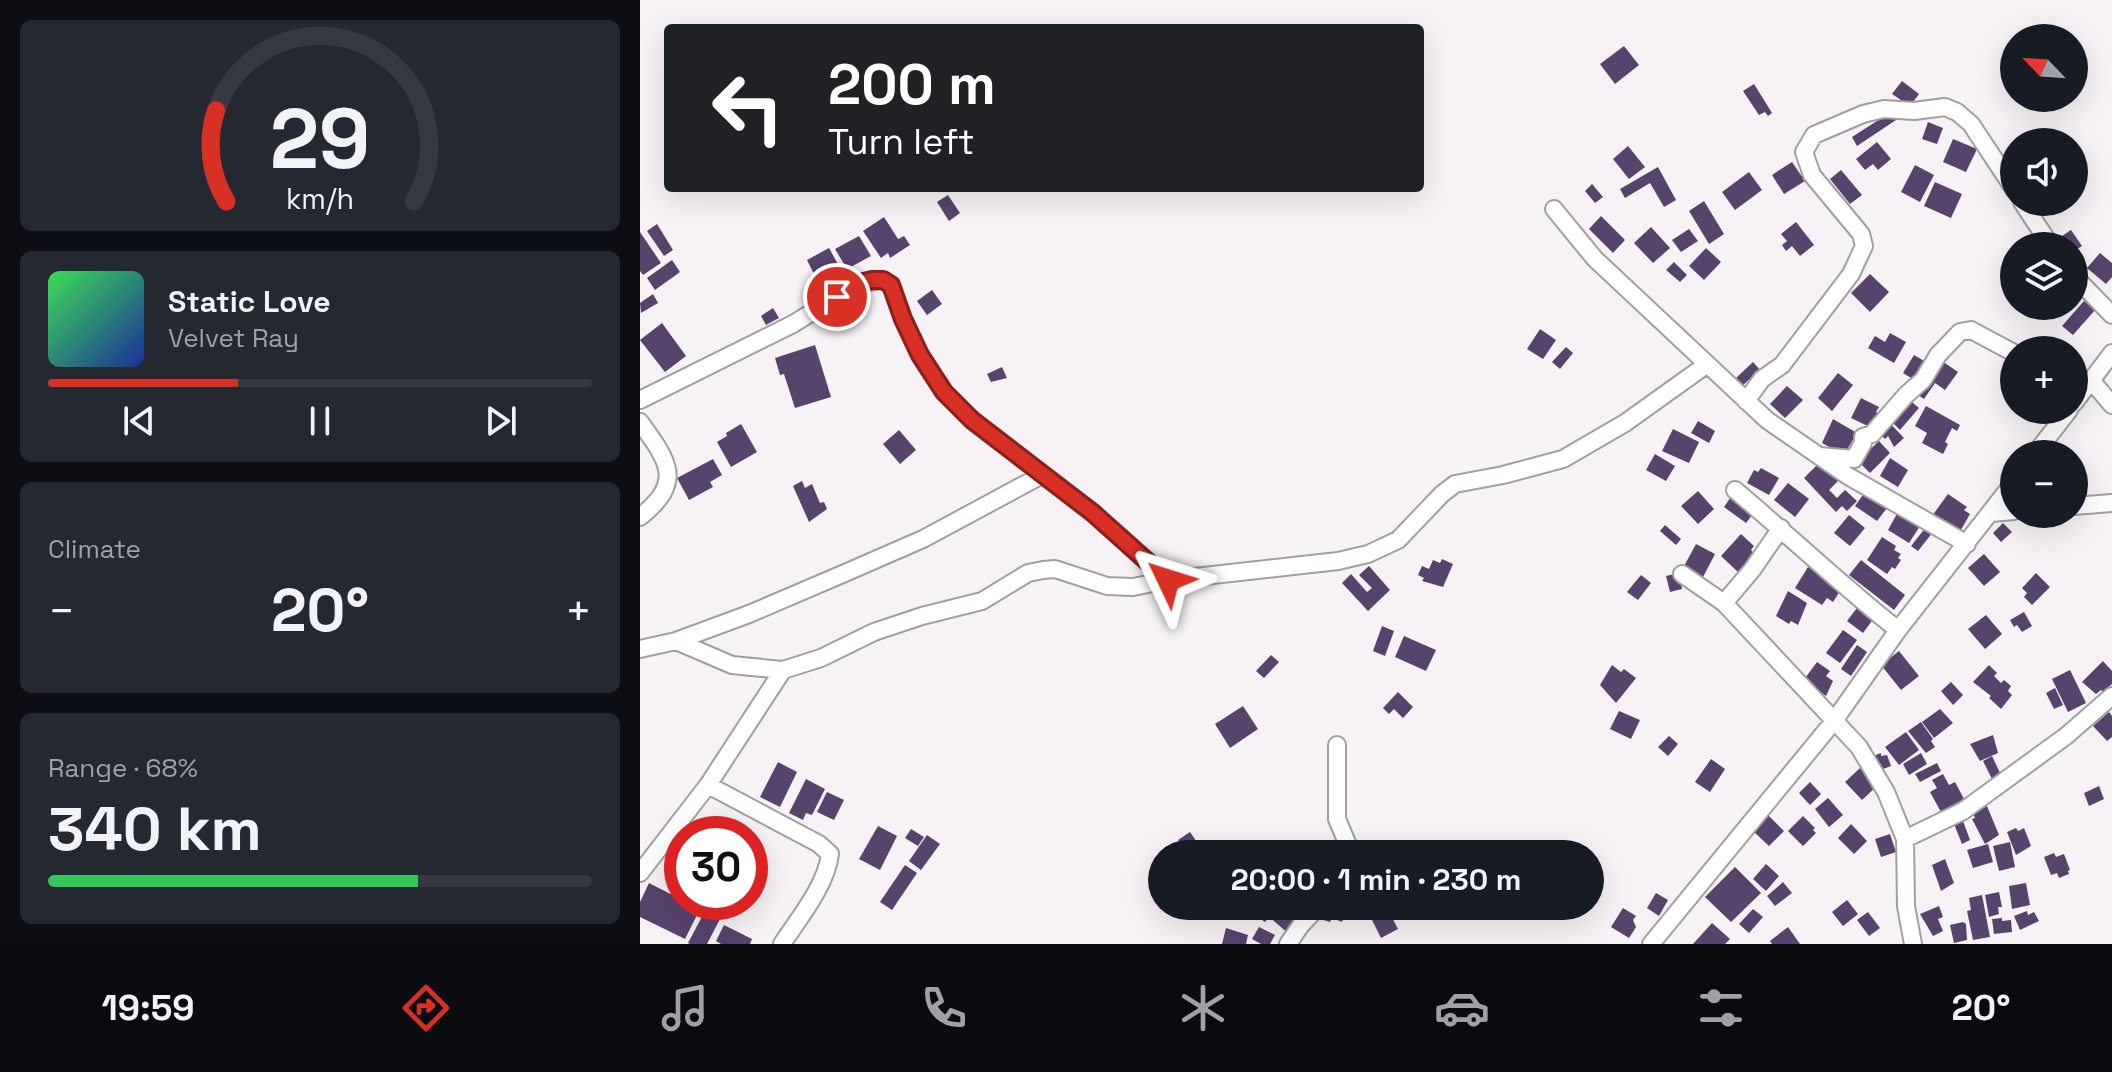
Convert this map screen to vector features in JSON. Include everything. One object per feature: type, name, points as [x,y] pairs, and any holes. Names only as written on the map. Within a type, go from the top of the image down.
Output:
[{"type":"street","points":[[1746,401],[1762,379],[1782,365],[1837,293],[1851,274],[1864,246],[1861,234],[1849,217],[1812,175],[1804,152],[1814,135],[1863,114],[1884,109],[1914,111],[1945,107],[1971,124],[2000,168]]},
{"type":"street","points":[[1554,209],[1595,259],[1767,420],[1848,476],[1967,544]]},
{"type":"street","points":[[640,400],[793,324],[859,283],[883,280],[891,285],[920,355],[944,392],[972,420],[1093,513],[1168,580]]},
{"type":"street","points":[[2088,290],[2112,315]]},
{"type":"street","points":[[1817,456],[1854,459],[1863,437],[1872,434],[1923,380],[1938,355],[1960,332],[1971,330],[2000,346]]},
{"type":"street","points":[[2088,382],[2112,353]]},
{"type":"street","points":[[676,641],[732,665],[783,670],[821,658],[874,632],[982,601],[1028,573],[1055,569],[1107,586],[1133,587],[1168,580],[1338,561],[1368,554],[1398,540],[1455,484],[1563,459],[1625,423],[1706,365]]},
{"type":"street","points":[[2088,393],[2112,405]]},
{"type":"street","points":[[640,422],[665,464],[670,480],[666,493],[640,517]]},
{"type":"street","points":[[2046,440],[2058,424]]},
{"type":"street","points":[[640,649],[676,641],[749,614],[923,539],[1042,475]]},
{"type":"street","points":[[1735,490],[1781,528],[1819,566],[1898,630]]},
{"type":"street","points":[[1651,944],[1834,721],[1898,630],[2000,501]]},
{"type":"street","points":[[2088,505],[2112,503]]},
{"type":"street","points":[[1991,513],[2000,512]]},
{"type":"street","points":[[1724,603],[1781,528]]},
{"type":"street","points":[[1682,574],[1724,603],[1859,747],[1879,781],[1905,839],[1906,906],[1913,944]]},
{"type":"street","points":[[640,873],[708,785],[783,670]]},
{"type":"street","points":[[1905,839],[1963,811],[2066,736],[2112,696]]},
{"type":"street","points":[[1337,745],[1337,819],[1346,840]]},
{"type":"street","points":[[708,785],[819,844],[830,854],[811,900],[782,944]]},
{"type":"street","points":[[1288,944],[1306,920]]},
{"type":"building","points":[[1624,46],[1639,65],[1615,84],[1600,64]]},
{"type":"building","points":[[1902,81],[1919,94],[1910,106],[1892,94]]},
{"type":"building","points":[[1754,84],[1772,113],[1768,116],[1765,112],[1759,115],[1743,91]]},
{"type":"building","points":[[1891,112],[1896,120],[1857,146],[1852,137]]},
{"type":"building","points":[[1928,122],[1943,128],[1937,144],[1922,139]]},
{"type":"building","points":[[1953,139],[1977,149],[1966,172],[1943,162]]},
{"type":"building","points":[[1877,142],[1891,159],[1878,170],[1873,164],[1865,170],[1856,159]]},
{"type":"building","points":[[1628,146],[1645,167],[1629,179],[1613,159]]},
{"type":"building","points":[[1792,162],[1805,181],[1784,194],[1772,175]]},
{"type":"building","points":[[1915,165],[1934,175],[1920,202],[1901,192]]},
{"type":"building","points":[[1658,167],[1676,200],[1664,207],[1650,183],[1625,198],[1620,189]]},
{"type":"building","points":[[1841,170],[1862,195],[1850,204],[1830,179]]},
{"type":"building","points":[[1749,172],[1762,190],[1735,210],[1722,192]]},
{"type":"building","points":[[1935,182],[1962,194],[1951,218],[1924,206]]},
{"type":"building","points":[[1592,184],[1603,197],[1595,203],[1585,191]]},
{"type":"building","points":[[948,195],[960,213],[949,221],[937,202]]},
{"type":"building","points":[[1704,201],[1724,234],[1709,244],[1689,211]]},
{"type":"building","points":[[1601,216],[1625,240],[1613,253],[1589,229]]},
{"type":"building","points":[[884,217],[898,239],[904,236],[910,245],[890,258],[888,253],[881,258],[863,231]]},
{"type":"building","points":[[1796,222],[1814,245],[1800,256],[1792,246],[1786,251],[1782,245],[1787,241],[1781,234]]},
{"type":"building","points":[[657,224],[673,250],[664,256],[647,231]]},
{"type":"building","points":[[1651,227],[1670,248],[1653,263],[1634,243]]},
{"type":"building","points":[[1689,229],[1698,241],[1681,252],[1672,240]]},
{"type":"building","points":[[640,232],[661,263],[643,275],[640,271]]},
{"type":"building","points":[[859,236],[871,256],[847,269],[835,249]]},
{"type":"building","points":[[829,248],[845,277],[824,288],[819,280],[812,284],[809,277],[814,274],[807,260]]},
{"type":"building","points":[[1706,248],[1721,262],[1704,280],[1689,266]]},
{"type":"building","points":[[2100,253],[2112,263],[2112,277],[2106,284],[2088,267]]},
{"type":"building","points":[[672,260],[680,272],[655,290],[647,278]]},
{"type":"building","points":[[1674,262],[1687,275],[1680,282],[1666,270]]},
{"type":"building","points":[[1870,274],[1889,292],[1870,312],[1851,293]]},
{"type":"building","points":[[932,290],[942,304],[927,315],[917,301]]},
{"type":"building","points":[[653,294],[658,303],[641,313],[640,303]]},
{"type":"building","points":[[2088,304],[2095,310],[2088,318]]},
{"type":"building","points":[[773,308],[779,318],[766,325],[761,316]]},
{"type":"building","points":[[2067,320],[2086,320],[2073,335],[2062,326]]},
{"type":"building","points":[[662,323],[686,356],[665,372],[640,340]]},
{"type":"building","points":[[1540,329],[1556,340],[1543,359],[1527,349]]},
{"type":"building","points":[[1890,333],[1906,342],[1894,363],[1868,348],[1875,336],[1885,342]]},
{"type":"building","points":[[815,345],[831,397],[795,408],[784,374],[780,375],[775,358]]},
{"type":"building","points":[[1566,347],[1573,353],[1560,369],[1552,362]]},
{"type":"building","points":[[1914,355],[1931,365],[1919,383],[1903,373]]},
{"type":"building","points":[[1939,359],[1958,372],[1945,390],[1935,383],[1924,399],[1915,393]]},
{"type":"building","points":[[1753,362],[1760,370],[1742,386],[1736,378]]},
{"type":"building","points":[[1002,367],[1007,378],[991,382],[987,374]]},
{"type":"building","points":[[1838,373],[1853,385],[1832,411],[1818,398]]},
{"type":"building","points":[[1787,386],[1803,400],[1785,418],[1770,404]]},
{"type":"building","points":[[1861,398],[1879,407],[1876,412],[1881,415],[1874,429],[1851,418]]},
{"type":"building","points":[[1907,398],[1919,408],[1900,430],[1891,421]]},
{"type":"building","points":[[1926,406],[1960,425],[1957,431],[1952,428],[1943,454],[1922,443],[1927,433],[1915,426]]},
{"type":"building","points":[[1833,419],[1857,433],[1844,455],[1822,443]]},
{"type":"building","points":[[1887,420],[1904,438],[1894,447],[1888,436],[1885,439],[1876,430]]},
{"type":"building","points":[[1698,421],[1715,431],[1709,443],[1691,433]]},
{"type":"building","points":[[741,424],[757,452],[731,467],[717,442]]},
{"type":"building","points":[[1673,429],[1699,442],[1689,463],[1662,451]]},
{"type":"building","points":[[899,430],[916,450],[900,464],[883,444]]},
{"type":"building","points":[[1879,441],[1890,453],[1870,473],[1858,461]]},
{"type":"building","points":[[1655,454],[1675,466],[1666,481],[1646,470]]},
{"type":"building","points":[[1890,458],[1908,470],[1898,487],[1880,476]]},
{"type":"building","points":[[713,459],[722,475],[710,482],[713,487],[689,500],[677,478]]},
{"type":"building","points":[[1820,462],[1839,480],[1829,490],[1837,498],[1845,490],[1857,501],[1847,511],[1842,506],[1836,512],[1804,478]]},
{"type":"building","points":[[1761,468],[1779,478],[1769,495],[1747,483],[1754,470],[1758,472]]},
{"type":"building","points":[[802,481],[805,488],[812,484],[820,503],[824,502],[827,509],[809,522],[793,486]]},
{"type":"building","points":[[1788,483],[1809,499],[1795,517],[1774,500]]},
{"type":"building","points":[[1698,491],[1714,509],[1698,524],[1681,506]]},
{"type":"building","points":[[1865,492],[1887,508],[1877,521],[1855,506]]},
{"type":"building","points":[[1733,494],[1755,511],[1746,523],[1724,507]]},
{"type":"building","points":[[1948,494],[1967,507],[1964,510],[1970,514],[1958,535],[1932,516]]},
{"type":"building","points":[[1898,512],[1920,526],[1909,543],[1888,530]]},
{"type":"building","points":[[1849,515],[1865,528],[1850,546],[1834,533]]},
{"type":"building","points":[[1665,525],[1681,539],[1676,545],[1660,531]]},
{"type":"building","points":[[2000,526],[2012,532],[2001,542],[1993,533]]},
{"type":"building","points":[[1926,527],[1933,532],[1918,551],[1911,546]]},
{"type":"building","points":[[1741,534],[1754,546],[1751,550],[1754,554],[1738,572],[1721,556]]},
{"type":"building","points":[[1882,537],[1896,546],[1894,550],[1901,554],[1895,569],[1892,567],[1887,574],[1867,560]]},
{"type":"building","points":[[1696,544],[1715,554],[1702,579],[1683,568]]},
{"type":"building","points":[[1984,554],[2000,572],[1984,586],[1968,568]]},
{"type":"building","points":[[1442,559],[1453,564],[1443,587],[1422,581],[1424,578],[1418,575],[1422,566],[1429,569],[1433,560],[1440,563]]},
{"type":"building","points":[[1861,560],[1905,595],[1894,610],[1849,575]]},
{"type":"building","points":[[1369,566],[1390,590],[1368,611],[1342,583],[1351,574],[1367,592],[1372,588],[1359,575]]},
{"type":"building","points":[[1808,567],[1842,588],[1833,602],[1827,598],[1822,605],[1795,588]]},
{"type":"building","points":[[1679,573],[1682,589],[1670,592],[1666,576]]},
{"type":"building","points":[[2036,573],[2050,587],[2032,605],[2024,597],[2027,593],[2022,588]]},
{"type":"building","points":[[1641,575],[1651,583],[1638,600],[1627,592]]},
{"type":"building","points":[[1788,591],[1807,603],[1798,625],[1791,621],[1789,624],[1776,616]]},
{"type":"building","points":[[1860,604],[1874,618],[1863,633],[1847,621]]},
{"type":"building","points":[[2024,612],[2032,626],[2022,632],[2010,620]]},
{"type":"building","points":[[1986,615],[2002,634],[1985,649],[1968,629]]},
{"type":"building","points":[[1382,626],[1394,631],[1385,656],[1373,651]]},
{"type":"building","points":[[1843,630],[1857,640],[1840,663],[1826,653]]},
{"type":"building","points":[[1404,636],[1436,650],[1426,671],[1395,657]]},
{"type":"building","points":[[1857,645],[1867,652],[1851,676],[1841,669]]},
{"type":"building","points":[[1899,651],[1919,676],[1901,690],[1881,665]]},
{"type":"building","points":[[1271,655],[1279,662],[1264,678],[1256,671]]},
{"type":"building","points":[[2103,661],[2112,671],[2112,684],[2096,694],[2082,682]]},
{"type":"building","points":[[1817,662],[1830,671],[1826,676],[1833,681],[1826,696],[1819,691],[1815,696],[1800,685]]},
{"type":"building","points":[[1612,665],[1636,678],[1616,703],[1600,685]]},
{"type":"building","points":[[1989,665],[2001,683],[2004,680],[2011,686],[2008,691],[2012,695],[2001,709],[1989,698],[1991,696],[1973,682]]},
{"type":"building","points":[[2070,670],[2086,703],[2068,712],[2052,679]]},
{"type":"building","points":[[1951,682],[1963,695],[1953,705],[1941,691]]},
{"type":"building","points":[[2055,688],[2063,705],[2054,709],[2046,693]]},
{"type":"building","points":[[1398,692],[1413,707],[1403,718],[1394,709],[1389,714],[1383,708]]},
{"type":"building","points":[[1243,706],[1258,729],[1230,748],[1215,724]]},
{"type":"building","points":[[1940,709],[1953,723],[1934,738],[1922,722]]},
{"type":"building","points":[[1619,711],[1640,720],[1631,739],[1610,729]]},
{"type":"building","points":[[2109,712],[2112,716],[2112,737],[2107,741],[2093,726]]},
{"type":"building","points":[[1921,722],[1935,747],[1926,753],[1908,731]]},
{"type":"building","points":[[1906,732],[1919,750],[1899,765],[1885,747]]},
{"type":"building","points":[[1993,735],[1998,753],[1980,761],[1970,744]]},
{"type":"building","points":[[1669,736],[1678,744],[1668,756],[1658,747]]},
{"type":"building","points":[[1881,753],[1881,756],[1887,755],[1891,766],[1875,772],[1870,757]]},
{"type":"building","points":[[1921,753],[1927,764],[1909,775],[1903,764]]},
{"type":"building","points":[[1992,756],[2001,775],[1992,779],[1983,761]]},
{"type":"building","points":[[1711,759],[1725,769],[1710,792],[1695,782]]},
{"type":"building","points":[[778,762],[797,772],[780,807],[760,797]]},
{"type":"building","points":[[1937,763],[1941,771],[1920,782],[1915,774]]},
{"type":"building","points":[[1860,768],[1877,786],[1862,800],[1845,782]]},
{"type":"building","points":[[1943,774],[1949,785],[1955,782],[1964,799],[1941,812],[1930,792],[1937,788],[1932,780]]},
{"type":"building","points":[[806,779],[825,789],[812,815],[806,813],[803,820],[789,813]]},
{"type":"building","points":[[1810,782],[1821,794],[1810,805],[1799,793]]},
{"type":"building","points":[[2099,786],[2104,799],[2089,806],[2084,793]]},
{"type":"building","points":[[827,792],[844,800],[834,820],[817,812]]},
{"type":"building","points":[[1828,798],[1843,815],[1829,827],[1815,809]]},
{"type":"building","points":[[1987,806],[1999,835],[1985,844],[1972,819],[1975,818],[1972,812]]},
{"type":"building","points":[[1768,815],[1784,831],[1769,846],[1753,831]]},
{"type":"building","points":[[1803,816],[1816,833],[1803,846],[1788,831]]},
{"type":"building","points":[[1963,821],[1970,840],[1962,844],[1954,824]]},
{"type":"building","points":[[1851,824],[1867,841],[1854,854],[1838,838]]},
{"type":"building","points":[[878,826],[897,836],[880,870],[859,859]]},
{"type":"building","points":[[2016,828],[2018,831],[2024,828],[2031,846],[2016,855],[2007,832]]},
{"type":"building","points":[[911,829],[924,837],[918,846],[905,838]]},
{"type":"building","points":[[1190,832],[1195,840],[1178,840]]},
{"type":"building","points":[[1890,834],[1896,852],[1881,857],[1875,839]]},
{"type":"building","points":[[927,835],[940,844],[921,870],[909,861]]},
{"type":"building","points":[[2010,842],[2015,867],[1999,871],[1993,846]]},
{"type":"building","points":[[1988,844],[1993,862],[1973,868],[1967,850]]},
{"type":"building","points":[[2054,853],[2056,857],[2064,854],[2069,874],[2059,878],[2057,873],[2051,875],[2044,857]]},
{"type":"building","points":[[1945,859],[1954,883],[1941,891],[1932,865]]},
{"type":"building","points":[[1766,864],[1779,876],[1766,891],[1753,879]]},
{"type":"building","points":[[905,865],[917,873],[892,910],[880,902]]},
{"type":"building","points":[[1735,867],[1761,893],[1731,922],[1705,897]]},
{"type":"building","points":[[1783,882],[1792,893],[1775,906],[1767,896]]},
{"type":"building","points":[[649,883],[664,891],[664,920],[694,920],[685,939],[640,917],[640,902]]},
{"type":"building","points":[[2026,883],[2030,905],[2012,909],[2009,886]]},
{"type":"building","points":[[1999,892],[2002,907],[1998,907],[1999,914],[1989,917],[1985,895]]},
{"type":"building","points":[[1656,893],[1668,900],[1659,916],[1647,908]]},
{"type":"building","points":[[1982,895],[1990,937],[1973,940],[1967,911],[1971,910],[1969,898]]},
{"type":"building","points":[[1847,900],[1858,914],[1843,926],[1832,912]]},
{"type":"building","points":[[1939,906],[1943,917],[1938,919],[1943,931],[1933,936],[1920,914]]},
{"type":"building","points":[[1623,908],[1636,916],[1633,920],[1636,927],[1629,938],[1611,927]]},
{"type":"building","points":[[1753,909],[1763,917],[1749,933],[1739,924]]},
{"type":"building","points":[[2027,911],[2028,915],[2034,912],[2039,921],[2020,930],[2014,916]]},
{"type":"building","points":[[1868,912],[1880,928],[1869,936],[1857,920]]},
{"type":"building","points":[[2002,918],[2002,921],[2011,920],[2012,932],[1994,934],[1992,919]]},
{"type":"building","points":[[700,920],[719,920],[707,944],[688,943]]},
{"type":"building","points":[[1273,920],[1299,920],[1288,933]]},
{"type":"building","points":[[1372,920],[1393,920],[1398,929],[1381,938]]},
{"type":"building","points":[[1712,923],[1730,939],[1725,944],[1693,944]]},
{"type":"building","points":[[1966,924],[1967,940],[1954,943],[1950,925]]},
{"type":"building","points":[[724,925],[752,939],[750,944],[721,944],[716,941]]},
{"type":"building","points":[[1259,927],[1275,935],[1270,944],[1261,944],[1252,939]]},
{"type":"building","points":[[1788,927],[1800,944],[1772,944],[1770,941]]},
{"type":"building","points":[[1226,928],[1248,935],[1246,944],[1222,944]]},
{"type":"route","points":[[837,297],[859,283],[872,280],[883,280],[891,285],[920,355],[944,392],[972,420],[1093,513],[1168,580]]}]
